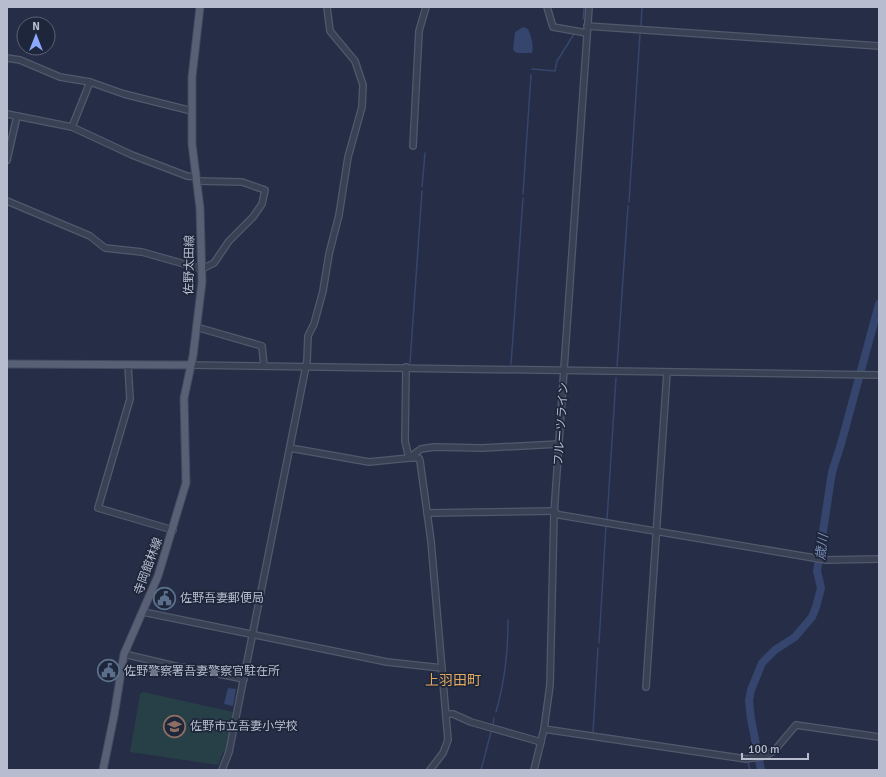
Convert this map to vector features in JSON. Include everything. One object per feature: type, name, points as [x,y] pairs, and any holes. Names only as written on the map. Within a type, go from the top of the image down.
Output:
[{"type":"main road","name":"佐野太田線","points":[[190,365],[202,282],[200,208],[192,144],[192,77],[200,7]]},
{"type":"main road","points":[[7,364],[190,365]]},
{"type":"main road","name":"寺岡館林線","points":[[103,770],[114,716],[124,654],[158,576],[186,483],[183,404],[190,365]]},
{"type":"street","points":[[222,770],[229,752],[290,448],[306,366],[308,336],[314,324],[323,291],[329,254],[339,215],[348,157],[362,107],[363,85],[356,61],[330,31],[328,7]]},
{"type":"street","points":[[413,146],[419,31],[426,7]]},
{"type":"street","points":[[547,7],[553,27],[587,33]]},
{"type":"street","name":"フルーツライン","points":[[534,770],[544,729],[551,673],[555,512],[589,7]]},
{"type":"street","points":[[588,26],[879,46]]},
{"type":"street","points":[[7,58],[20,60],[60,77],[90,82],[124,94],[192,111]]},
{"type":"street","points":[[72,127],[90,82]]},
{"type":"street","points":[[7,114],[72,127],[132,155],[197,180],[242,182],[265,190],[262,204],[253,217],[229,241],[214,263],[202,269],[142,252],[105,248],[90,236],[7,200]]},
{"type":"street","points":[[7,160],[17,116]]},
{"type":"street","points":[[196,327],[262,346],[264,366]]},
{"type":"street","points":[[128,364],[130,399],[98,508],[173,530]]},
{"type":"street","points":[[190,365],[879,375]]},
{"type":"street","points":[[406,367],[405,440],[409,458]]},
{"type":"street","points":[[646,687],[667,372]]},
{"type":"street","points":[[409,458],[421,449],[434,446],[482,448],[559,444]]},
{"type":"street","points":[[290,448],[369,462],[419,458],[427,513],[446,714],[447,743],[443,753],[430,770]]},
{"type":"street","points":[[427,513],[555,512],[824,560],[879,559]]},
{"type":"street","points":[[142,612],[387,662],[442,668]]},
{"type":"street","points":[[124,654],[179,667],[244,679]]},
{"type":"street","points":[[446,714],[453,714],[471,722],[540,742]]},
{"type":"street","points":[[544,729],[746,758],[765,756],[774,751],[796,725],[879,737]]},
{"type":"shaded area","points":[[143,692],[233,712],[226,753],[223,752],[218,765],[130,752],[140,694]]},
{"type":"water","points":[[523,27],[528,29],[530,34],[533,50],[532,53],[517,53],[513,50],[515,32]]},
{"type":"water","points":[[228,688],[236,689],[233,706],[224,704]]},
{"type":"waterway","points":[[583,19],[584,7]]},
{"type":"waterway","points":[[641,27],[642,7]]},
{"type":"waterway","points":[[532,69],[555,71],[557,61],[574,34]]},
{"type":"waterway","points":[[629,202],[640,34]]},
{"type":"waterway","points":[[523,194],[531,75]]},
{"type":"waterway","points":[[422,187],[425,153]]},
{"type":"waterway","points":[[410,363],[422,191]]},
{"type":"waterway","points":[[511,364],[523,198]]},
{"type":"waterway","points":[[617,366],[628,206]]},
{"type":"waterway","name":"歳川","points":[[761,770],[751,719],[749,701],[751,690],[762,663],[775,650],[795,637],[812,617],[816,607],[821,588],[817,571],[832,472],[879,304]]},
{"type":"waterway","points":[[607,520],[616,378]]},
{"type":"waterway","points":[[599,643],[606,525]]},
{"type":"waterway","points":[[496,712],[502,689],[508,620]]},
{"type":"waterway","points":[[598,648],[593,733],[640,740]]},
{"type":"waterway","points":[[493,725],[494,718]]},
{"type":"waterway","points":[[481,770],[491,732]]},
{"type":"waterway","points":[[644,741],[747,756]]},
{"type":"waterway","points":[[748,762],[750,770]]},
{"type":"place","name":"佐野吾妻郵便局","points":[[165,598]]},
{"type":"place","name":"佐野警察署吾妻警察官駐在所","points":[[109,671]]},
{"type":"place","name":"佐野市立吾妻小学校","points":[[174,726]]},
{"type":"district","name":"上羽田町","points":[[453,680]]}]
